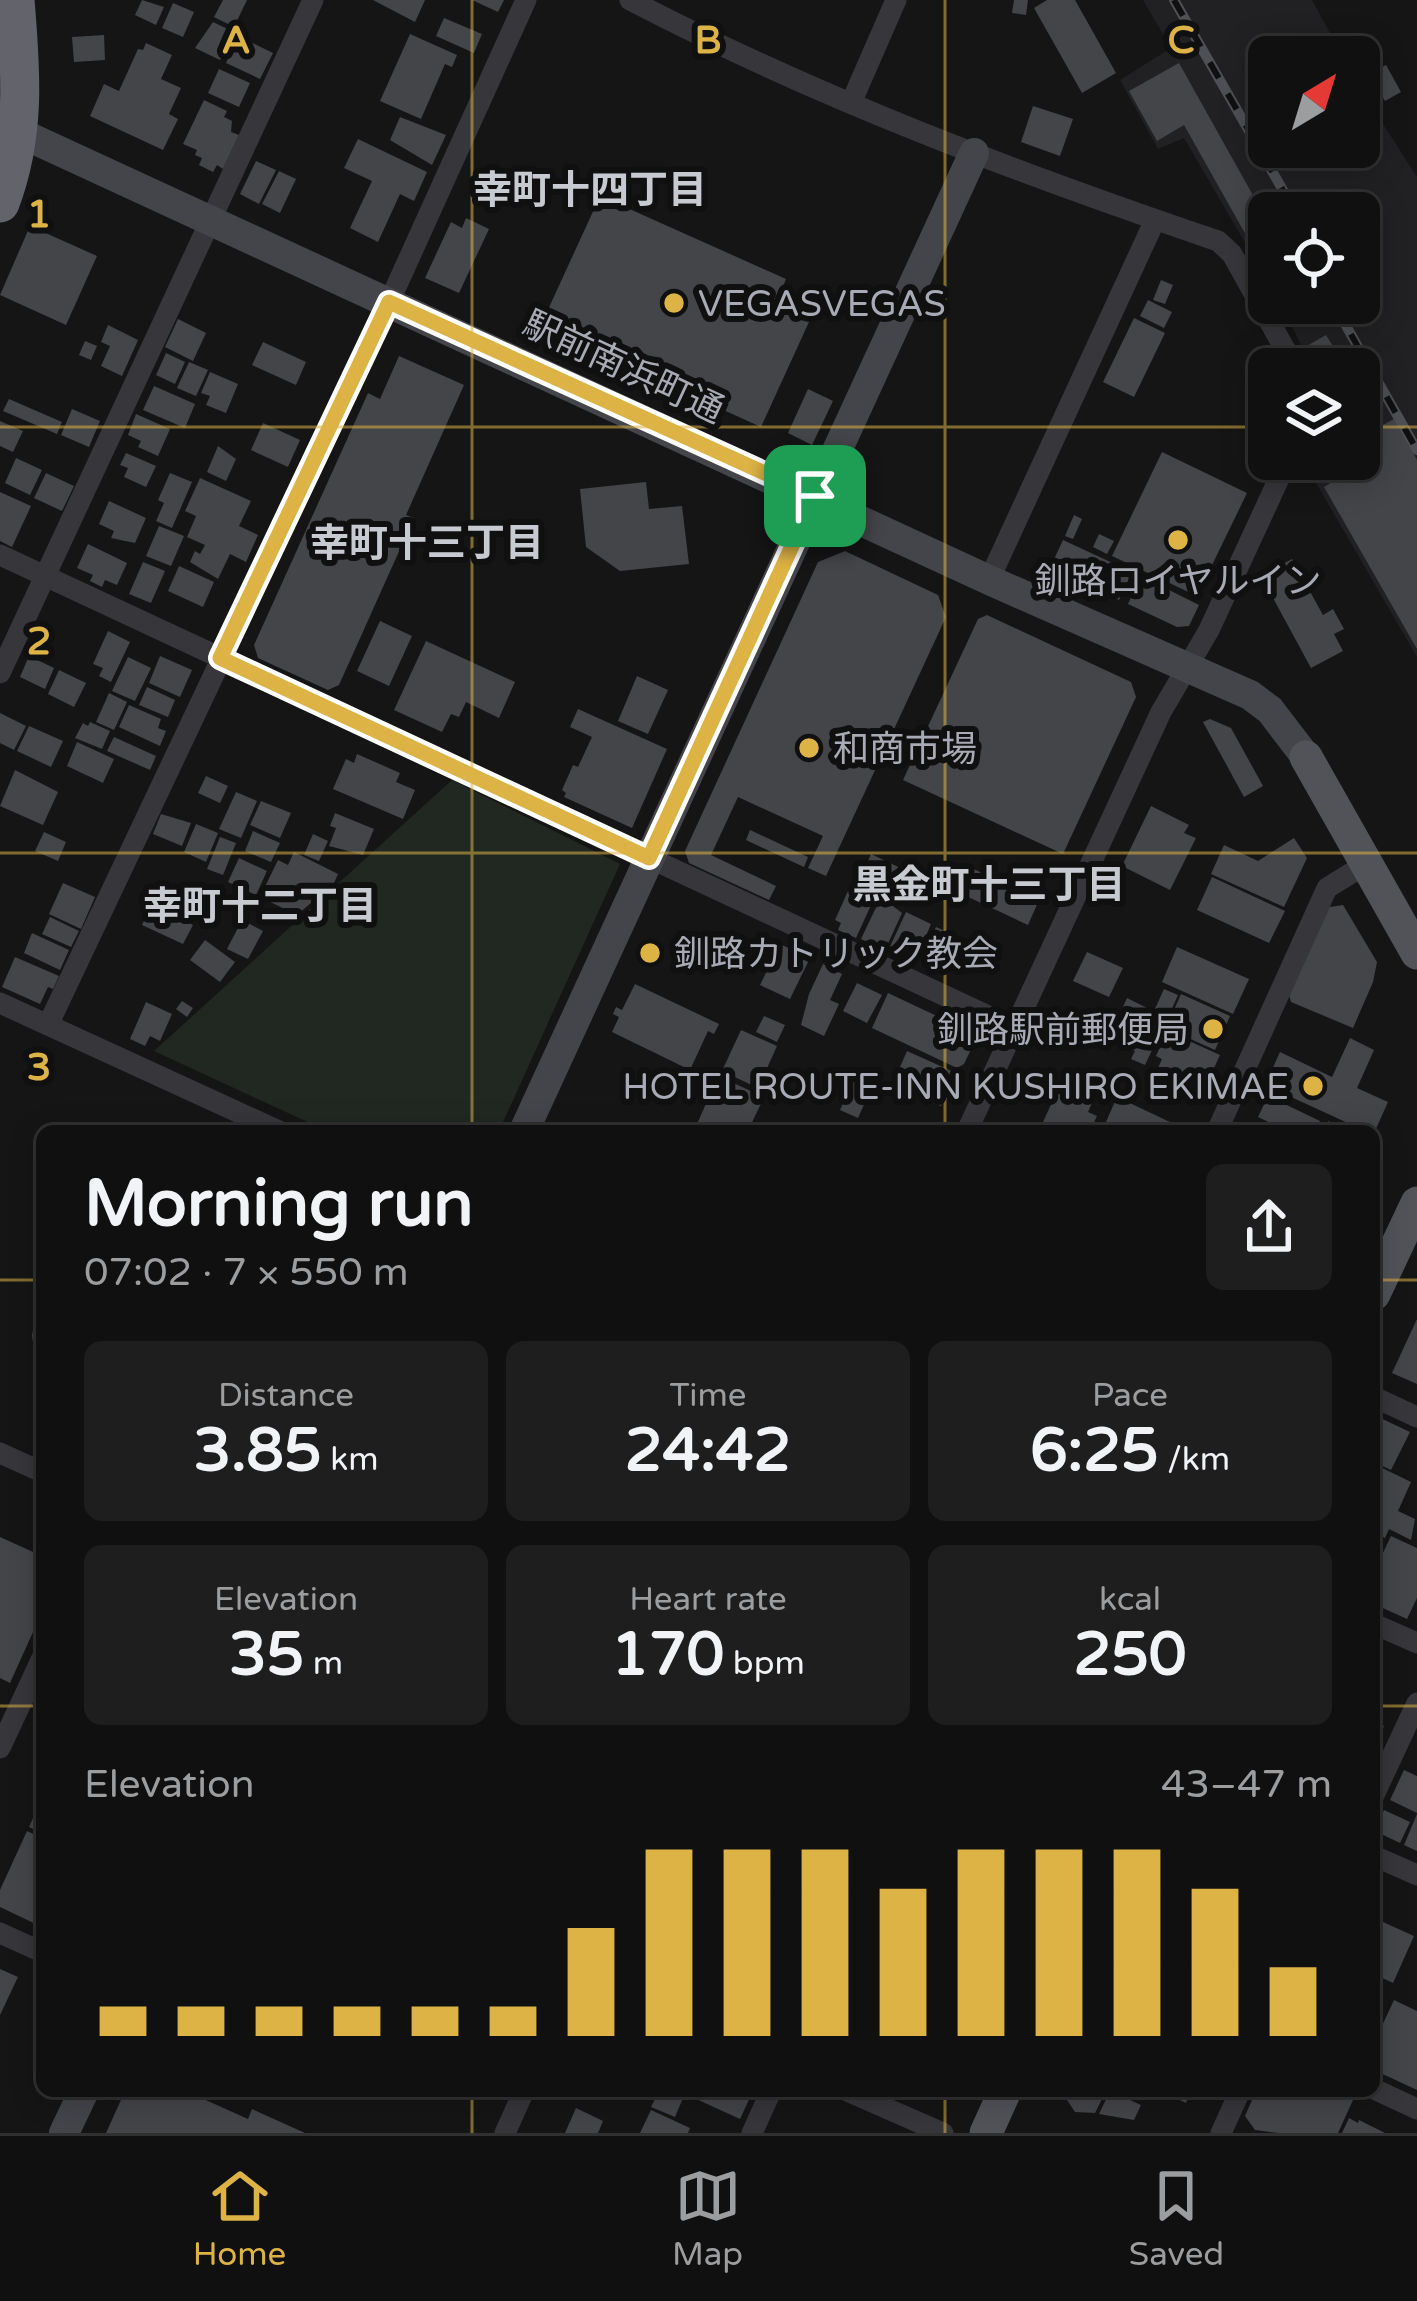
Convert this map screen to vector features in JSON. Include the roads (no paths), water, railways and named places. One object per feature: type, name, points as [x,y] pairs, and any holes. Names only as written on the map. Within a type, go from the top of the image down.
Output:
[{"type":"highway","points":[[0,202],[10,128],[22,87],[15,0]]},
{"type":"main road","points":[[1306,757],[1417,953]]},
{"type":"main road","points":[[1380,1281],[1417,1203]]},
{"type":"main road","points":[[986,2133],[1002,2097]]},
{"type":"street","points":[[0,673],[313,0]]},
{"type":"street","points":[[48,1025],[526,0]]},
{"type":"street","points":[[631,0],[743,59],[850,104],[1218,241],[1232,254],[1285,348]]},
{"type":"street","points":[[850,104],[896,0]]},
{"type":"street","name":"駅前南浜町通","points":[[10,128],[815,496],[988,580],[1189,666],[1270,710],[1306,757]]},
{"type":"street","points":[[527,1125],[974,153]]},
{"type":"street","points":[[988,580],[1155,220]]},
{"type":"street","points":[[970,1125],[1155,723],[1189,666],[1278,480]]},
{"type":"street","points":[[0,556],[1014,1028]]},
{"type":"street","points":[[1219,1125],[1327,888],[1366,864]]},
{"type":"street","points":[[0,1004],[266,1125]]},
{"type":"street","points":[[1380,1400],[1417,1417]]},
{"type":"street","points":[[0,1453],[36,1469]]},
{"type":"street","points":[[1380,1627],[1417,1643]]},
{"type":"street","points":[[0,1748],[36,1671]]},
{"type":"street","points":[[1380,1782],[1417,1703]]},
{"type":"street","points":[[1380,1859],[1417,1875]]},
{"type":"street","points":[[0,1934],[36,1949]]},
{"type":"street","points":[[1380,2092],[1417,2109]]},
{"type":"street","points":[[64,2133],[80,2097]]},
{"type":"street","points":[[505,2133],[521,2097]]},
{"type":"street","points":[[752,2133],[768,2097]]},
{"type":"street","points":[[862,2097],[943,2133]]},
{"type":"street","points":[[1221,2133],[1237,2097]]},
{"type":"railway","points":[[1174,0],[1284,192]]},
{"type":"railway","points":[[1345,324],[1417,450]]},
{"type":"place","name":"VEGASVEGAS","points":[[674,303]]},
{"type":"place","name":"釧路ロイヤルイン","points":[[1178,540]]},
{"type":"place","name":"和商市場","points":[[809,748]]},
{"type":"place","name":"釧路カトリック教会","points":[[650,953]]},
{"type":"place","name":"釧路駅前郵便局","points":[[1213,1029]]},
{"type":"place","name":"HOTEL ROUTE-INN KUSHIRO EKIMAE","points":[[1313,1086]]},
{"type":"district","name":"幸町十四丁目","points":[[590,189]]},
{"type":"district","name":"幸町十三丁目","points":[[427,542]]},
{"type":"district","name":"黒金町十三丁目","points":[[989,884]]},
{"type":"district","name":"幸町十二丁目","points":[[260,905]]}]
